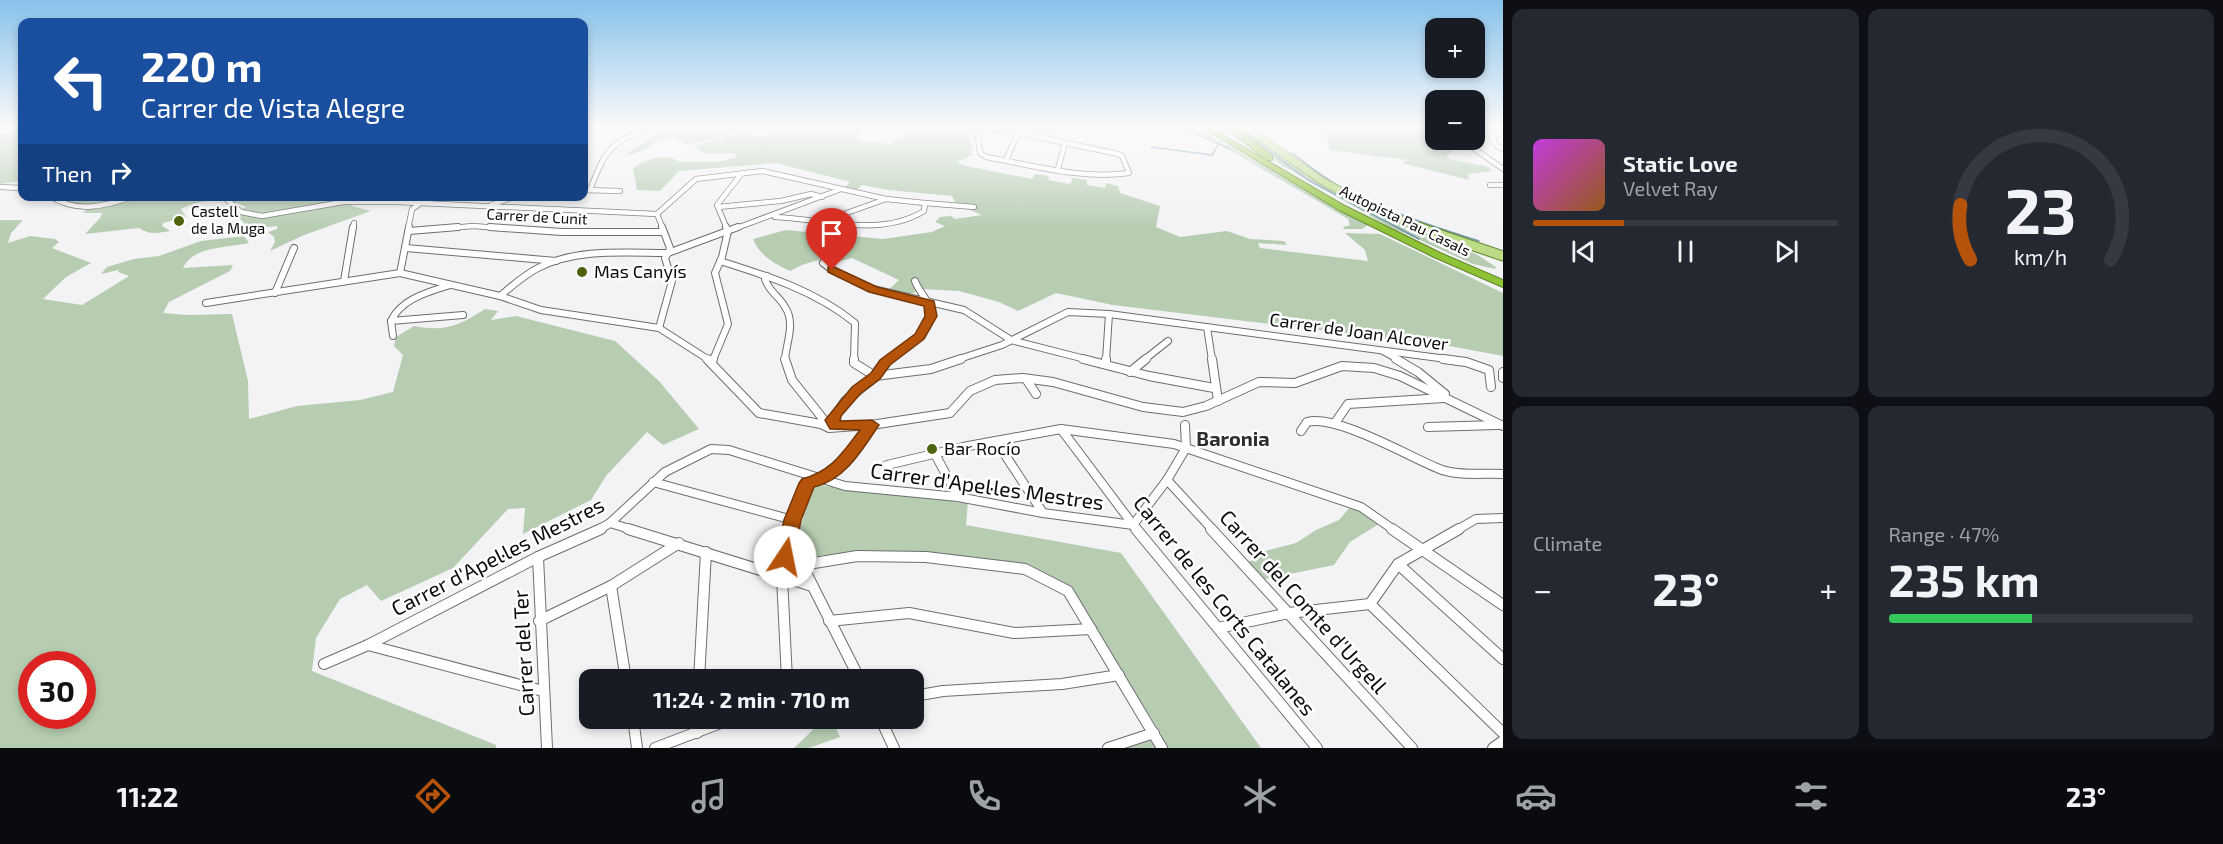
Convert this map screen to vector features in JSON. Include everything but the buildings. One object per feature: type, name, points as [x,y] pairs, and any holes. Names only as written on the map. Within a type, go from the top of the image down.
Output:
[{"type":"highway","name":"Autopista Pau Casals","points":[[1262,161],[1365,220],[1503,281]]},
{"type":"highway","name":"Autopista Pau Casals","points":[[1269,161],[1395,231],[1503,281]]},
{"type":"highway","points":[[1273,161],[1284,170]]},
{"type":"main road","points":[[1295,161],[1320,180],[1387,214],[1437,235],[1503,255]]},
{"type":"street","points":[[601,161],[590,190],[620,191]]},
{"type":"street","points":[[1011,161],[1058,169],[1117,175],[1129,173],[1124,161]]},
{"type":"street","points":[[1058,169],[1060,161]]},
{"type":"street","points":[[229,201],[241,212],[262,216],[283,214],[332,203],[421,203],[657,214],[696,178],[768,171],[886,199],[974,207]]},
{"type":"street","points":[[712,362],[728,324],[715,273],[728,231],[717,205],[742,173]]},
{"type":"street","points":[[1490,185],[1503,185]]},
{"type":"street","points":[[0,187],[18,188]]},
{"type":"street","points":[[500,296],[528,274],[556,261],[607,254],[668,253],[841,189]]},
{"type":"street","points":[[835,193],[867,195]]},
{"type":"street","points":[[718,207],[781,201],[811,194],[822,197]]},
{"type":"street","points":[[824,221],[886,199]]},
{"type":"street","points":[[56,201],[88,207],[121,201]]},
{"type":"street","points":[[400,273],[412,209],[427,201]]},
{"type":"street","points":[[486,206],[502,201]]},
{"type":"street","points":[[768,217],[863,225],[903,222],[919,216],[924,211],[925,203]]},
{"type":"street","points":[[657,214],[670,248],[665,258],[672,280],[659,328]]},
{"type":"street","points":[[344,281],[354,223]]},
{"type":"street","name":"Carrer de Cunit","points":[[409,231],[473,226],[562,232],[663,232]]},
{"type":"street","points":[[275,293],[294,248]]},
{"type":"street","points":[[406,248],[556,261]]},
{"type":"street","points":[[720,261],[767,276],[844,312],[855,323],[854,363],[875,376]]},
{"type":"street","points":[[823,263],[832,270],[873,289],[929,304],[964,310],[1011,340],[1130,372],[1214,388]]},
{"type":"street","points":[[206,303],[400,273],[500,296],[541,310],[659,328],[712,362],[759,413],[828,422],[872,425],[950,413],[957,402],[980,384],[1000,378],[1026,379],[1071,387],[1130,405],[1169,412],[1203,409],[1261,381],[1291,383],[1310,380],[1338,367],[1349,366],[1387,370],[1502,425]]},
{"type":"street","points":[[767,276],[766,285],[772,296],[788,309],[791,321],[786,360],[788,373],[828,422]]},
{"type":"street","points":[[828,422],[842,404],[875,376],[885,363],[920,337],[931,316],[929,304],[917,290],[915,281]]},
{"type":"street","points":[[393,336],[392,316],[413,298],[450,285]]},
{"type":"street","name":"Carrer de Joan Alcover","points":[[875,376],[931,369],[1011,340],[1068,312],[1109,314],[1466,362],[1489,370],[1491,387]]},
{"type":"street","points":[[1106,364],[1109,314]]},
{"type":"street","points":[[391,321],[463,315]]},
{"type":"street","points":[[1207,327],[1214,388],[1218,402]]},
{"type":"street","points":[[1130,372],[1168,341]]},
{"type":"street","points":[[1374,348],[1418,372],[1445,394],[1444,398]]},
{"type":"street","points":[[1503,372],[1503,378]]},
{"type":"street","points":[[1026,379],[1036,393]]},
{"type":"street","points":[[1335,423],[1348,404],[1444,398]]},
{"type":"street","points":[[1301,431],[1307,422],[1314,420],[1335,423],[1445,471],[1503,474]]},
{"type":"street","points":[[786,669],[782,577],[793,520],[807,483],[821,480],[841,466],[872,425]]},
{"type":"street","points":[[1133,525],[1167,480],[1186,448],[1185,425]]},
{"type":"street","points":[[1428,427],[1502,425]]},
{"type":"street","points":[[887,465],[1061,429],[1174,444],[1349,501],[1424,549],[1503,605]]},
{"type":"street","name":"Carrer de les Corts Catalanes","points":[[1061,429],[1133,525],[1317,748]]},
{"type":"street","points":[[996,441],[1043,513]]},
{"type":"street","name":"Carrer d'Apel·les Mestres","points":[[324,664],[368,645],[538,557],[610,523],[664,472],[711,448],[729,450],[845,486],[958,497],[1043,513],[1133,525]]},
{"type":"street","points":[[935,454],[958,497]]},
{"type":"street","name":"Carrer del Comte d'Urgell","points":[[1167,480],[1412,748]]},
{"type":"street","points":[[653,482],[793,520]]},
{"type":"street","points":[[1218,628],[1289,613],[1370,604],[1398,564],[1476,519],[1503,518]]},
{"type":"street","points":[[610,523],[812,586]]},
{"type":"street","points":[[788,537],[854,669]]},
{"type":"street","points":[[539,621],[611,586],[679,543]]},
{"type":"street","points":[[700,669],[706,552]]},
{"type":"street","points":[[802,565],[869,556],[926,557],[1025,569],[1068,591],[1162,748]]},
{"type":"street","name":"Carrer del Ter","points":[[538,557],[539,621],[547,748]]},
{"type":"street","points":[[1398,564],[1503,659]]},
{"type":"street","points":[[611,586],[624,669]]},
{"type":"street","points":[[1370,604],[1503,734]]},
{"type":"street","points":[[830,621],[909,613],[1014,633],[1090,629]]},
{"type":"street","points":[[368,645],[543,691]]},
{"type":"street","points":[[924,694],[943,691],[1062,684],[1119,675]]},
{"type":"street","points":[[635,729],[638,748]]},
{"type":"street","points":[[697,729],[697,733]]},
{"type":"street","points":[[655,748],[707,729]]},
{"type":"street","points":[[885,729],[894,748]]},
{"type":"street","points":[[1108,748],[1154,733]]},
{"type":"street","points":[[1493,748],[1503,741]]},
{"type":"green space","points":[[0,161],[18,161],[18,182],[0,184]]},
{"type":"green space","points":[[959,161],[956,162],[966,166],[1032,179],[1035,174],[1049,176],[1048,180],[1070,184],[1073,178],[1087,180],[1087,185],[1105,188],[1106,183],[1118,186],[1120,193],[1160,206],[1156,227],[1180,237],[1227,231],[1250,239],[1284,241],[1287,245],[1258,243],[1260,248],[1368,261],[1365,250],[1345,233],[1380,234],[1503,293],[1503,356],[1444,345],[1113,305],[1056,293],[1018,311],[999,302],[959,291],[922,289],[906,296],[886,292],[899,280],[852,258],[830,264],[818,260],[790,271],[764,255],[753,239],[786,230],[883,239],[932,232],[945,226],[935,222],[940,217],[951,216],[955,219],[982,215],[956,204],[952,196],[862,185],[855,191],[843,189],[850,182],[776,163],[679,171],[660,191],[637,190],[633,169],[642,162]]},
{"type":"green space","points":[[1248,161],[1254,161],[1369,224],[1362,229],[1344,229],[1343,227],[1350,225],[1348,219]]},
{"type":"green space","points":[[1276,161],[1289,161],[1316,181],[1356,203],[1407,225],[1405,230],[1476,254],[1496,267],[1495,269],[1473,264],[1388,226]]},
{"type":"green space","points":[[1406,161],[1460,161],[1489,167],[1492,171],[1468,174],[1469,180],[1402,163]]},
{"type":"green space","points":[[68,201],[205,201],[181,209],[186,217],[163,223],[162,226],[170,231],[158,233],[150,233],[139,228],[85,234],[102,213],[83,213],[88,208]]},
{"type":"green space","points":[[222,201],[354,201],[352,206],[371,211],[304,235],[270,251],[275,242],[274,237],[268,232],[277,229],[277,226],[250,229],[234,213],[246,207]]},
{"type":"green space","points":[[0,220],[23,220],[11,233],[8,243],[30,236],[55,239],[59,242],[52,248],[91,263],[66,277],[43,299],[82,305],[129,276],[118,272],[119,270],[101,274],[107,267],[134,259],[159,256],[201,241],[244,236],[249,243],[212,249],[188,261],[183,268],[233,265],[230,271],[169,302],[163,313],[232,314],[248,381],[249,419],[297,406],[360,400],[393,392],[403,355],[394,346],[396,337],[414,326],[443,328],[451,326],[485,309],[498,311],[491,320],[516,316],[615,341],[659,381],[699,429],[663,445],[647,432],[606,476],[591,500],[523,534],[525,508],[508,509],[453,568],[381,601],[367,585],[340,599],[316,638],[312,671],[496,745],[496,748],[0,748]]},
{"type":"green space","points":[[815,485],[968,501],[966,525],[1121,553],[1261,748],[1119,748],[1161,734],[1069,586],[1038,570],[936,554],[857,552],[807,557],[797,540],[809,495]]},
{"type":"green space","points":[[1351,506],[1382,522],[1350,542],[1334,565],[1265,579],[1248,561],[1258,560],[1253,554],[1296,543],[1316,530],[1339,520]]},
{"type":"green space","points":[[814,729],[836,729],[840,737],[809,748],[794,748]]},
{"type":"waterway","points":[[1283,161],[1308,180],[1419,239]]},
{"type":"waterway","points":[[1303,161],[1331,181],[1371,202],[1479,241]]},
{"type":"place","name":"Castell de la Muga","points":[[179,221]]},
{"type":"place","name":"Mas Canyís","points":[[582,272]]},
{"type":"place","name":"Bar Rocío","points":[[932,449]]},
{"type":"district","name":"Baronia","points":[[1233,439]]},
{"type":"route","points":[[785,557],[793,520],[807,483],[821,480],[841,466],[872,425],[835,425],[832,420],[835,414],[842,404],[875,376],[885,363],[920,337],[931,316],[929,304],[873,289],[832,270]]}]
